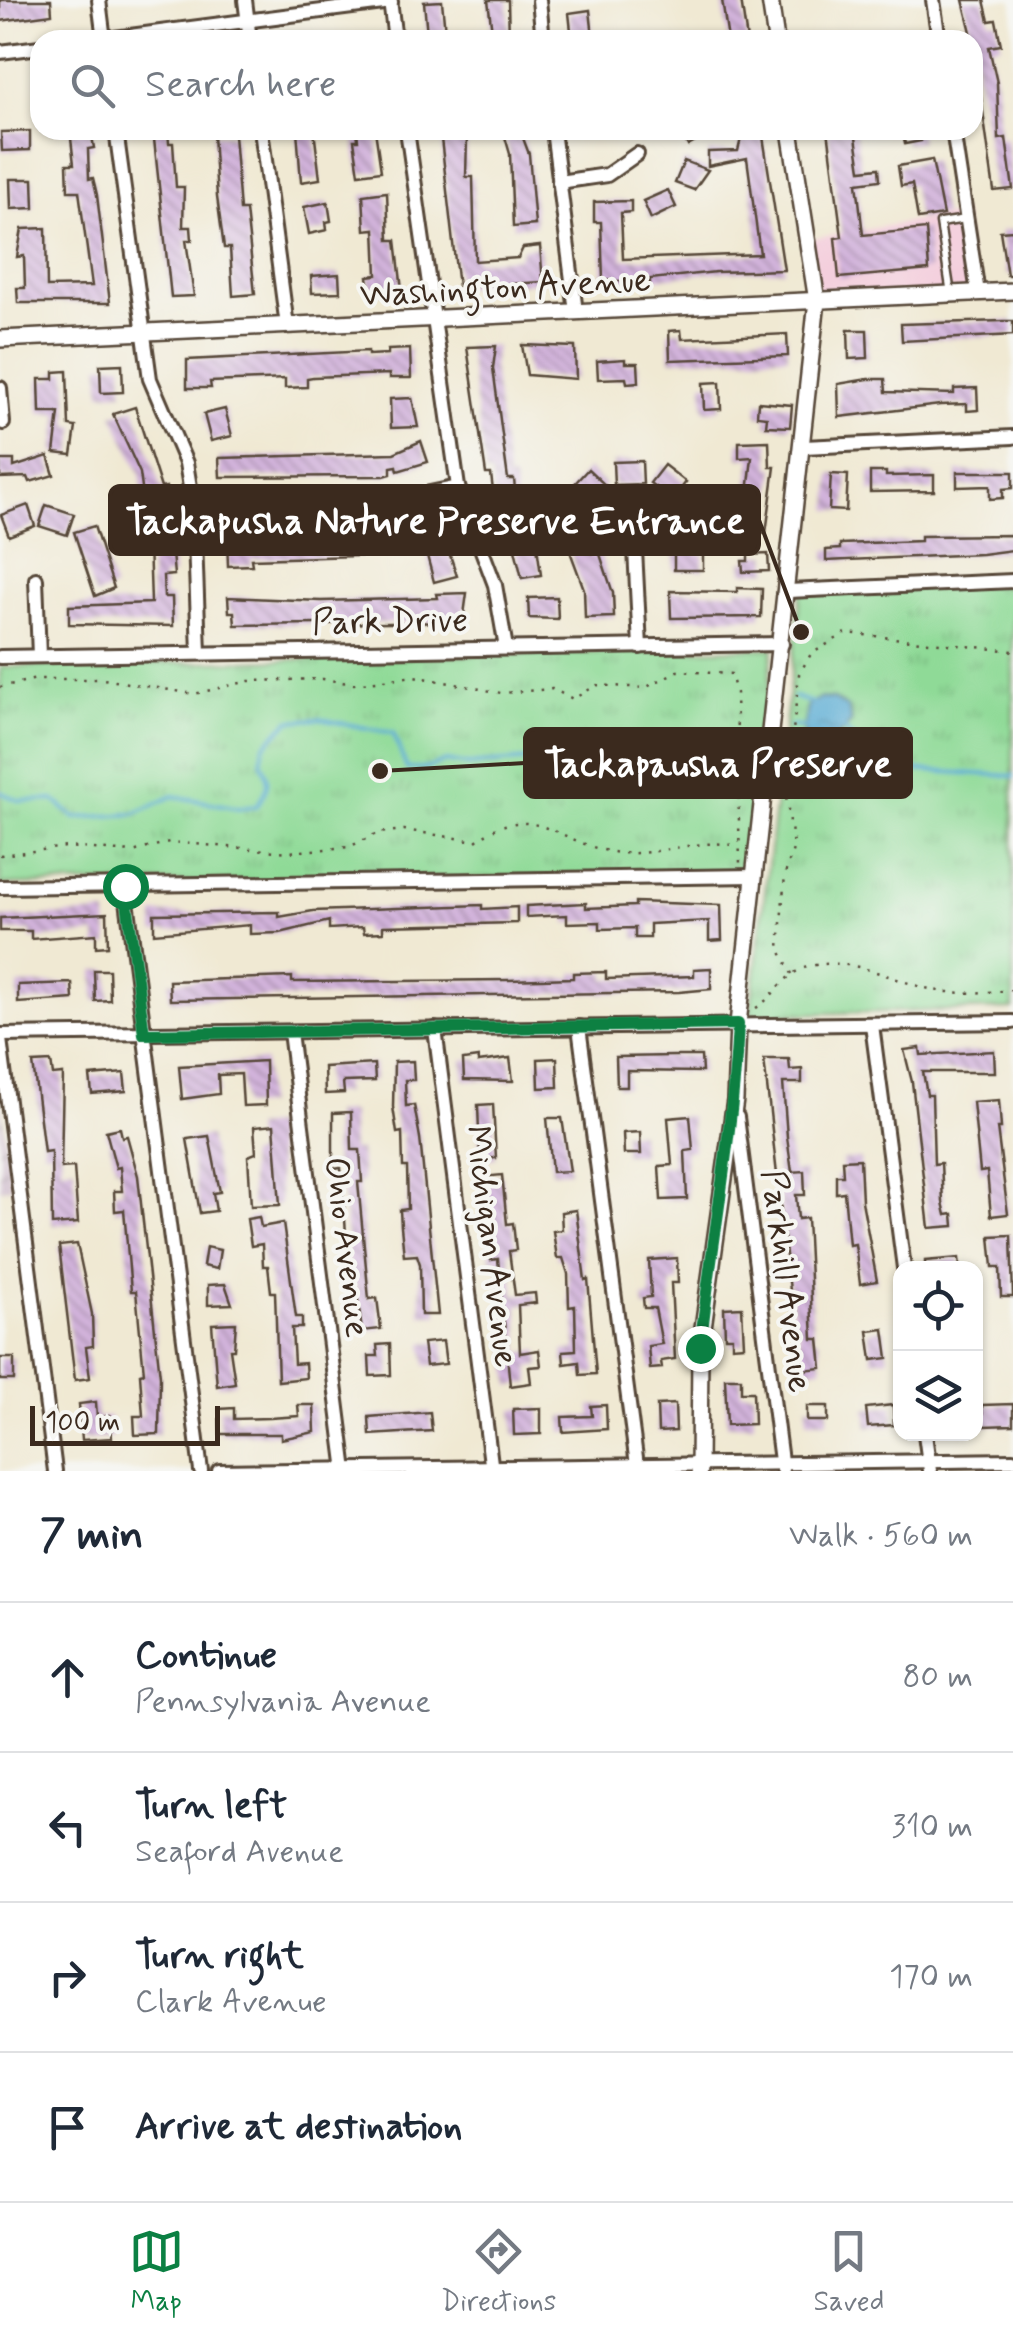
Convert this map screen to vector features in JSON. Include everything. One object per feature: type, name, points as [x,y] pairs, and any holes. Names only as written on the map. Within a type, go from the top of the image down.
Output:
[{"type":"street","points":[[99,0],[101,30]]},
{"type":"street","points":[[244,0],[248,30]]},
{"type":"street","points":[[538,0],[542,30]]},
{"type":"street","points":[[770,0],[774,30]]},
{"type":"street","points":[[934,0],[938,30]]},
{"type":"street","points":[[178,30],[390,1],[394,30]]},
{"type":"street","points":[[0,52],[30,48]]},
{"type":"street","points":[[117,140],[150,379],[186,463],[194,511],[198,653]]},
{"type":"street","points":[[263,140],[287,326]]},
{"type":"street","points":[[408,140],[458,486],[495,585],[506,648]]},
{"type":"street","points":[[555,140],[576,312]]},
{"type":"street","points":[[699,1468],[700,1348],[716,1205],[734,1100],[738,1024],[804,447],[817,300],[792,140]]},
{"type":"street","points":[[955,140],[978,293]]},
{"type":"street","points":[[560,182],[607,175],[637,154]]},
{"type":"street","name":"Washington Avenue","points":[[0,339],[1013,291]]},
{"type":"street","points":[[0,388],[4,423]]},
{"type":"street","points":[[804,447],[1013,437]]},
{"type":"street","points":[[194,511],[369,506],[458,486]]},
{"type":"street","points":[[634,530],[640,646]]},
{"type":"street","points":[[36,579],[39,656]]},
{"type":"street","points":[[788,591],[1013,580]]},
{"type":"street","name":"Park Drive","points":[[0,657],[782,644]]},
{"type":"street","points":[[0,888],[756,876]]},
{"type":"street","points":[[125,886],[200,1471]]},
{"type":"street","points":[[55,1471],[0,1037],[1013,1022]]},
{"type":"street","points":[[872,1024],[903,1261]]},
{"type":"street","points":[[580,1027],[637,1464]]},
{"type":"street","name":"Michigan Avenue","points":[[435,1029],[492,1469]]},
{"type":"street","name":"Ohio Avenue","points":[[290,1032],[346,1470]]},
{"type":"street","name":"Parkhill Avenue","points":[[734,1100],[782,1468]]},
{"type":"street","points":[[927,1441],[930,1466]]},
{"type":"street","points":[[219,1471],[637,1464],[699,1468],[930,1466],[1013,1460]]},
{"type":"lane","points":[[951,294],[940,224],[967,219]]},
{"type":"path","points":[[792,974],[780,948],[786,874],[794,846],[786,797],[799,674],[811,654],[846,633],[1013,650]]},
{"type":"path","points":[[0,687],[37,679],[104,679],[194,694],[250,681],[323,679],[354,684],[414,676],[501,693],[552,689],[573,699],[597,686],[645,688],[677,671],[723,671],[734,680],[740,749],[740,864]]},
{"type":"path","points":[[0,855],[66,847],[133,852],[169,842],[289,852],[349,847],[378,833],[404,830],[476,841],[498,824],[521,820],[620,853],[738,846]]},
{"type":"path","points":[[755,1009],[773,998],[792,974],[806,967],[844,963],[936,991],[1013,990]]},
{"type":"shaded area","points":[[963,213],[975,291],[819,297],[810,239]]},
{"type":"shaded area","points":[[0,1087],[11,1188],[0,1189]]},
{"type":"green space","points":[[1013,584],[1013,1009],[750,1015],[801,592]]},
{"type":"green space","points":[[773,648],[747,874],[0,885],[0,667]]},
{"type":"water","points":[[820,698],[834,699],[848,708],[852,722],[837,737],[823,743],[817,757],[807,754],[803,729],[807,706]]},
{"type":"building","points":[[0,0],[51,0],[52,14],[0,21]]},
{"type":"building","points":[[488,0],[508,0],[509,30],[492,30]]},
{"type":"building","points":[[722,0],[741,0],[746,30],[726,30]]},
{"type":"building","points":[[963,0],[984,0],[989,21],[996,20],[1001,45],[989,47],[997,83],[999,139],[1006,138],[1013,189],[994,191],[983,112],[983,30],[970,30]]},
{"type":"building","points":[[442,1],[445,30],[427,30],[424,2]]},
{"type":"building","points":[[590,10],[592,30],[571,30],[569,13]]},
{"type":"building","points":[[30,131],[30,150],[2,151],[1,132]]},
{"type":"building","points":[[71,140],[93,140],[94,148],[88,149],[89,179],[93,178],[97,195],[110,303],[18,303],[17,288],[25,288],[24,256],[17,257],[22,229],[46,228],[47,287],[92,286],[79,191],[68,191],[67,164],[74,164]]},
{"type":"building","points":[[154,140],[173,143],[176,187],[184,187],[183,227],[191,227],[192,240],[186,240],[194,296],[171,297]]},
{"type":"building","points":[[213,140],[234,140],[240,210],[246,210],[255,294],[233,296],[230,248],[224,248]]},
{"type":"building","points":[[298,140],[315,140],[320,179],[301,182]]},
{"type":"building","points":[[354,140],[376,140],[381,171],[359,174]]},
{"type":"building","points":[[441,140],[467,140],[466,177],[473,177],[475,261],[518,258],[523,248],[540,246],[543,282],[458,287]]},
{"type":"building","points":[[506,140],[524,140],[529,154],[535,225],[513,227]]},
{"type":"building","points":[[741,140],[764,140],[784,270],[716,272],[650,279],[650,283],[603,280],[601,222],[594,222],[594,202],[631,201],[631,212],[621,213],[623,259],[760,254],[747,158],[708,166],[708,152],[738,151]]},
{"type":"building","points":[[829,140],[856,140],[861,170],[879,168],[880,180],[857,183],[863,235],[926,229],[929,270],[839,278],[835,238],[842,237]]},
{"type":"building","points":[[932,160],[943,215],[918,219],[912,184],[901,186],[898,166]]},
{"type":"building","points":[[684,161],[708,170],[694,190],[675,183]]},
{"type":"building","points":[[10,179],[33,179],[34,208],[11,209]]},
{"type":"building","points":[[668,190],[676,207],[651,219],[643,201]]},
{"type":"building","points":[[387,192],[389,240],[396,240],[402,290],[370,294],[368,276],[377,275],[375,229],[365,230],[363,195]]},
{"type":"building","points":[[328,202],[331,221],[326,222],[327,230],[309,234],[304,207]]},
{"type":"building","points":[[1013,230],[1013,275],[1007,275],[1000,231]]},
{"type":"building","points":[[339,274],[340,292],[312,293],[311,276]]},
{"type":"building","points":[[1013,321],[1013,335],[902,341],[901,324]]},
{"type":"building","points":[[681,330],[682,339],[787,334],[788,356],[670,360],[669,331]]},
{"type":"building","points":[[848,330],[867,330],[868,358],[849,359]]},
{"type":"building","points":[[522,345],[575,347],[576,379],[527,375]]},
{"type":"building","points":[[496,346],[493,368],[508,479],[514,479],[517,513],[527,512],[530,547],[537,546],[541,575],[522,578],[513,541],[507,541],[504,507],[495,508],[491,474],[486,474],[467,347]]},
{"type":"building","points":[[410,349],[411,378],[389,378],[389,374],[313,377],[307,378],[307,387],[285,388],[285,379],[210,382],[211,388],[187,388],[187,360],[368,351],[368,355]]},
{"type":"building","points":[[625,359],[625,363],[638,363],[639,382],[627,383],[626,378],[598,379],[597,361]]},
{"type":"building","points":[[122,364],[123,392],[101,393],[100,365]]},
{"type":"building","points":[[67,371],[69,426],[76,427],[72,455],[54,453],[59,413],[40,413],[39,379],[54,379],[54,372]]},
{"type":"building","points":[[885,379],[886,392],[954,394],[954,389],[977,388],[978,410],[967,411],[967,404],[940,405],[839,417],[838,384]]},
{"type":"building","points":[[720,382],[721,409],[704,410],[703,383]]},
{"type":"building","points":[[412,398],[418,427],[391,428],[390,399]]},
{"type":"building","points":[[758,402],[792,405],[790,427],[766,426],[767,417],[757,416]]},
{"type":"building","points":[[135,407],[161,488],[166,487],[174,575],[163,576],[164,597],[172,597],[173,626],[69,624],[69,606],[151,603],[149,542],[140,473],[113,414]]},
{"type":"building","points":[[225,409],[232,436],[211,441],[204,414]]},
{"type":"building","points":[[421,441],[428,462],[398,471],[397,466],[391,467],[391,474],[384,476],[220,477],[219,458],[394,453]]},
{"type":"building","points":[[769,441],[770,467],[775,467],[766,533],[744,530],[752,457],[739,458],[739,442]]},
{"type":"building","points":[[48,456],[54,475],[30,482],[28,477],[0,478],[0,460],[14,460],[14,467]]},
{"type":"building","points":[[642,461],[643,484],[614,485],[613,462]]},
{"type":"building","points":[[664,465],[686,482],[672,500],[650,483]]},
{"type":"building","points":[[588,469],[605,485],[585,507],[568,491]]},
{"type":"building","points":[[870,472],[886,472],[886,476],[934,475],[934,491],[870,492]]},
{"type":"building","points":[[957,472],[1013,472],[1013,488],[1003,489],[1003,498],[990,499],[990,486],[957,487]]},
{"type":"building","points":[[831,474],[848,475],[846,511],[829,510]]},
{"type":"building","points":[[702,504],[698,554],[703,554],[703,570],[674,570],[674,542],[681,542],[679,505]]},
{"type":"building","points":[[28,505],[35,526],[9,536],[1,515]]},
{"type":"building","points":[[46,505],[74,514],[67,535],[39,526]]},
{"type":"building","points":[[567,518],[591,518],[592,553],[599,551],[613,593],[614,617],[585,618],[584,589],[568,546]]},
{"type":"building","points":[[439,522],[457,576],[434,582],[425,548],[416,549],[412,529]]},
{"type":"building","points":[[94,526],[114,588],[95,596],[74,532]]},
{"type":"building","points":[[393,534],[394,555],[251,559],[252,565],[228,566],[227,538]]},
{"type":"building","points":[[1013,535],[1013,550],[826,561],[826,550],[840,549],[840,544],[921,541],[921,536]]},
{"type":"building","points":[[768,554],[769,571],[743,572],[742,561],[748,561],[748,555]]},
{"type":"building","points":[[737,588],[762,589],[761,617],[671,618],[670,591],[737,592]]},
{"type":"building","points":[[467,593],[463,622],[235,625],[228,597],[321,601],[438,598],[437,594]]},
{"type":"building","points":[[557,597],[558,619],[529,618],[528,598]]},
{"type":"building","points":[[635,902],[721,905],[722,940],[709,941],[709,921],[650,924],[650,938],[635,938],[635,928],[600,929],[600,922],[567,923],[567,915],[526,917],[526,906],[586,903],[586,908],[635,906]]},
{"type":"building","points":[[482,905],[482,909],[517,907],[517,923],[383,926],[383,932],[364,933],[363,927],[329,929],[329,921],[280,933],[250,934],[250,925],[154,933],[154,914],[279,912],[279,917],[313,911]]},
{"type":"building","points":[[107,913],[108,946],[96,947],[96,934],[31,939],[31,931],[0,931],[0,918]]},
{"type":"building","points":[[711,968],[711,989],[679,992],[170,1000],[169,981],[292,977],[292,982],[508,980],[573,978],[573,973],[606,972],[606,979],[694,976],[694,969]]},
{"type":"building","points":[[94,970],[109,970],[110,1000],[95,1001]]},
{"type":"building","points":[[72,983],[73,999],[18,1003],[18,985]]},
{"type":"building","points":[[920,1048],[921,1055],[994,1051],[995,1072],[923,1072],[927,1095],[932,1095],[934,1164],[941,1163],[943,1202],[946,1215],[953,1214],[954,1226],[929,1228],[912,1082],[904,1050]]},
{"type":"building","points":[[701,1056],[702,1072],[627,1071],[627,1087],[617,1087],[616,1057]]},
{"type":"building","points":[[478,1058],[478,1062],[510,1058],[513,1081],[464,1080],[463,1060]]},
{"type":"building","points":[[557,1058],[558,1087],[539,1088],[538,1059]]},
{"type":"building","points":[[764,1059],[789,1059],[790,1070],[802,1069],[802,1083],[783,1083],[792,1172],[804,1171],[805,1195],[796,1195],[798,1219],[807,1218],[813,1339],[819,1339],[822,1368],[803,1370],[798,1326],[794,1326]]},
{"type":"building","points":[[265,1061],[266,1105],[243,1106],[241,1074],[218,1075],[219,1094],[182,1099],[179,1066]]},
{"type":"building","points":[[413,1061],[414,1080],[405,1080],[406,1106],[414,1105],[420,1138],[438,1315],[421,1315],[420,1264],[417,1255],[404,1256],[401,1227],[400,1210],[408,1209],[407,1167],[403,1167],[402,1132],[397,1133],[393,1107],[394,1062]]},
{"type":"building","points":[[51,1062],[53,1075],[63,1074],[61,1168],[74,1167],[78,1223],[52,1225],[51,1151],[44,1152],[33,1063]]},
{"type":"building","points":[[374,1064],[375,1081],[343,1082],[344,1093],[325,1094],[324,1067]]},
{"type":"building","points":[[124,1073],[126,1091],[92,1094],[90,1076]]},
{"type":"building","points":[[999,1100],[1001,1128],[997,1128],[1008,1214],[991,1216],[987,1171],[980,1172],[973,1102]]},
{"type":"building","points":[[493,1104],[496,1158],[480,1159],[478,1105]]},
{"type":"building","points":[[351,1112],[352,1150],[360,1150],[362,1182],[358,1182],[369,1299],[377,1298],[381,1329],[362,1331],[356,1285],[350,1285],[341,1168],[334,1169],[333,1152],[333,1113]]},
{"type":"building","points":[[690,1116],[693,1150],[685,1151],[687,1199],[661,1200],[659,1166],[672,1165],[668,1118]]},
{"type":"building","points":[[547,1118],[562,1118],[570,1171],[552,1172]]},
{"type":"building","points":[[274,1125],[280,1205],[251,1206],[248,1156],[256,1153],[254,1127]]},
{"type":"building","points":[[120,1128],[122,1137],[127,1136],[138,1176],[160,1376],[159,1434],[135,1435],[134,1416],[143,1416],[140,1374],[144,1373],[124,1210],[115,1211],[114,1191],[122,1191],[120,1167],[116,1168],[106,1131]]},
{"type":"building","points":[[640,1132],[641,1154],[624,1154],[623,1133]]},
{"type":"building","points":[[209,1136],[220,1192],[213,1193],[216,1211],[200,1213],[187,1139]]},
{"type":"building","points":[[860,1159],[862,1201],[877,1281],[860,1284],[855,1244],[849,1245],[844,1192],[836,1193],[836,1175],[843,1175],[842,1160]]},
{"type":"building","points":[[502,1175],[507,1224],[513,1223],[516,1250],[509,1251],[515,1295],[535,1293],[536,1303],[518,1305],[520,1353],[539,1350],[541,1366],[529,1367],[531,1383],[510,1386],[498,1259],[491,1260],[482,1177]]},
{"type":"building","points":[[576,1210],[585,1280],[588,1279],[596,1374],[580,1375],[579,1362],[564,1364],[563,1351],[576,1350],[575,1306],[569,1307],[568,1274],[563,1258],[557,1258],[553,1231],[562,1230],[561,1212]]},
{"type":"building","points":[[259,1217],[261,1227],[283,1223],[296,1317],[302,1317],[302,1328],[292,1328],[294,1364],[305,1363],[306,1378],[278,1381],[275,1292],[271,1292],[268,1266],[263,1266],[262,1244],[251,1246],[247,1219]]},
{"type":"building","points":[[1011,1235],[1013,1297],[1001,1297],[1000,1267],[993,1267],[990,1236]]},
{"type":"building","points":[[77,1244],[92,1314],[93,1346],[86,1347],[90,1378],[75,1380],[59,1246]]},
{"type":"building","points":[[206,1247],[220,1250],[217,1269],[203,1266]]},
{"type":"building","points":[[677,1258],[678,1283],[671,1283],[675,1359],[661,1361],[662,1368],[650,1369],[648,1346],[662,1344],[655,1308],[644,1308],[643,1298],[651,1297],[649,1260]]},
{"type":"building","points":[[225,1284],[232,1304],[208,1305],[208,1285]]},
{"type":"building","points":[[742,1307],[744,1345],[732,1346],[732,1337],[725,1337],[724,1308]]},
{"type":"building","points":[[236,1323],[234,1349],[230,1349],[235,1383],[217,1386],[212,1324]]},
{"type":"building","points":[[884,1329],[888,1358],[872,1360],[868,1331]]},
{"type":"building","points":[[443,1341],[446,1364],[426,1366],[423,1343]]},
{"type":"building","points":[[390,1344],[391,1375],[370,1376],[369,1356],[378,1356],[377,1345]]},
{"type":"building","points":[[0,1358],[14,1358],[14,1380],[0,1380]]},
{"type":"building","points":[[725,1378],[741,1378],[741,1392],[753,1392],[754,1424],[727,1425]]},
{"type":"building","points":[[96,1402],[97,1418],[110,1416],[112,1438],[82,1440],[79,1404]]},
{"type":"building","points":[[675,1404],[676,1431],[658,1432],[657,1405]]},
{"type":"building","points":[[1013,1404],[1013,1425],[983,1426],[983,1405]]},
{"type":"building","points":[[298,1405],[314,1405],[315,1432],[281,1439],[281,1434],[220,1434],[219,1409],[234,1408],[234,1419],[270,1418],[299,1416]]},
{"type":"building","points":[[606,1405],[607,1429],[563,1432],[562,1417],[592,1416],[591,1406]]},
{"type":"building","points":[[893,1405],[893,1425],[868,1427],[866,1408]]},
{"type":"building","points":[[807,1406],[828,1406],[828,1421],[807,1421]]},
{"type":"building","points":[[541,1408],[541,1434],[514,1435],[513,1409]]},
{"type":"building","points":[[430,1412],[432,1431],[370,1435],[369,1417]]},
{"type":"waterway","points":[[794,697],[816,704]]},
{"type":"waterway","points":[[0,792],[20,801],[54,800],[75,818],[134,814],[173,796],[239,808],[257,806],[267,784],[261,762],[264,746],[289,721],[320,719],[393,733],[407,769],[428,768],[446,761],[468,765],[530,760],[590,773],[611,765],[656,778],[713,758],[758,756]]},
{"type":"waterway","points":[[790,726],[805,727]]},
{"type":"waterway","points":[[842,726],[885,775]]},
{"type":"waterway","points":[[779,760],[855,780],[910,770],[1013,776]]},
{"type":"place","name":"Tackapusha Nature Preserve Entrance","points":[[801,632]]},
{"type":"place","name":"Tackapausha Preserve","points":[[380,771]]},
{"type":"route","points":[[125,886],[144,1034],[738,1024],[734,1100],[716,1205],[700,1348]]}]
